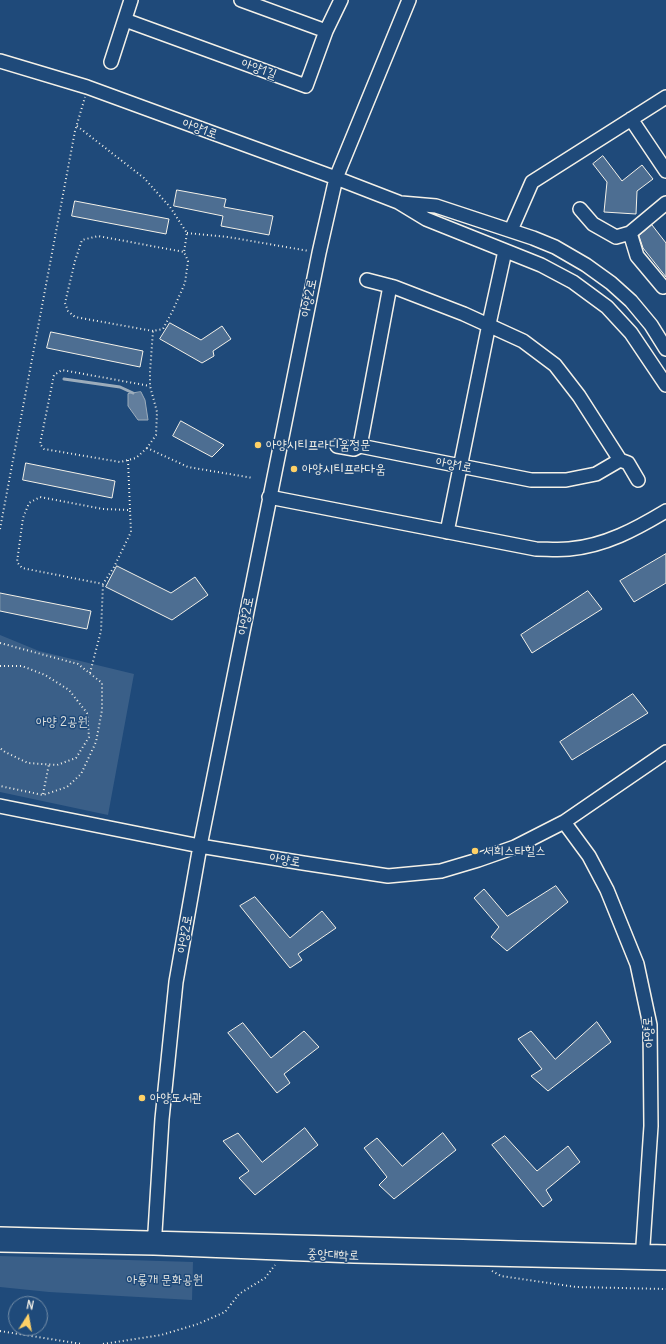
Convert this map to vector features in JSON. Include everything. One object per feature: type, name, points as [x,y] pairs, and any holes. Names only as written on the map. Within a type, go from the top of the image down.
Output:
[{"type":"street","points":[[111,62],[132,0]]},
{"type":"street","points":[[241,0],[326,32]]},
{"type":"street","name":"아양1길","points":[[125,20],[306,86],[326,32],[341,0]]},
{"type":"street","name":"아양2로","points":[[154,1243],[162,1119],[176,982],[200,846],[318,253],[336,178],[408,1]]},
{"type":"street","name":"아양1로","points":[[0,61],[87,87],[336,178],[398,202],[426,219],[541,265],[573,282],[607,307],[631,333],[666,385]]},
{"type":"street","points":[[511,230],[532,182],[666,97]]},
{"type":"street","points":[[631,119],[666,171]]},
{"type":"street","name":"아양1로","points":[[398,202],[436,206],[511,230],[555,247],[586,265],[611,283],[636,307],[651,325],[666,349]]},
{"type":"street","points":[[580,209],[593,224],[616,237],[630,233],[666,203]]},
{"type":"street","points":[[630,233],[637,256],[663,287]]},
{"type":"street","points":[[447,532],[505,251]]},
{"type":"street","points":[[368,280],[390,286],[489,324],[523,341],[555,365],[579,396],[620,460],[628,464],[638,480]]},
{"type":"street","points":[[360,446],[390,286]]},
{"type":"street","name":"아양1로","points":[[337,446],[354,449],[360,446],[531,480],[566,480],[596,474],[620,460]]},
{"type":"street","points":[[270,497],[536,549],[569,549],[604,542],[640,526],[666,511]]},
{"type":"street","name":"아양로","points":[[0,806],[200,846],[388,876],[441,871],[478,860],[515,846],[564,822],[666,752]]},
{"type":"street","name":"아양로","points":[[564,822],[589,856],[606,890],[637,964],[650,1025],[651,1126],[642,1257]]},
{"type":"street","name":"중앙대학로","points":[[0,1234],[354,1256],[642,1257],[666,1252]]},
{"type":"street","name":"중앙대학로","points":[[0,1245],[154,1243],[642,1257],[666,1263]]},
{"type":"path","points":[[0,529],[72,147],[83,103]]},
{"type":"path","points":[[77,126],[144,178],[170,207],[188,232],[184,252],[188,261],[185,282],[174,310],[163,329],[153,331],[75,317],[68,312],[65,303],[75,261],[82,240],[98,236],[184,252]]},
{"type":"path","points":[[188,232],[228,237],[318,253]]},
{"type":"path","points":[[150,386],[62,370],[54,376],[40,444],[44,449],[120,462],[136,458],[147,448],[156,435],[157,412],[150,386],[153,331]]},
{"type":"path","points":[[147,448],[188,467],[253,478]]},
{"type":"path","points":[[90,673],[101,630],[103,584],[114,567],[130,532],[128,460]]},
{"type":"path","points":[[103,584],[22,568],[17,562],[23,518],[29,503],[40,497],[103,509],[130,510]]},
{"type":"path","points":[[0,643],[78,664],[102,683],[102,710],[96,742],[81,774],[67,787],[43,795],[0,786]]},
{"type":"path","points":[[0,666],[22,666],[45,675],[69,690],[87,713],[89,737],[76,758],[57,765],[28,762],[5,752],[0,748]]},
{"type":"path","points":[[43,795],[49,764]]},
{"type":"path","points":[[103,1344],[161,1334],[198,1324],[225,1312],[240,1294],[265,1278],[284,1252]]},
{"type":"path","points":[[490,1269],[501,1276],[576,1287],[666,1290]]},
{"type":"path","points":[[0,1331],[82,1344]]},
{"type":"green space","name":"아양 2공원","points":[[0,635],[39,651],[134,674],[108,815],[0,792]]},
{"type":"green space","name":"아롱개 문화공원","points":[[0,1256],[193,1262],[192,1300],[49,1292],[0,1287]]},
{"type":"shaded area","points":[[141,392],[145,400],[148,420],[138,420],[128,406],[128,394]]},
{"type":"building","points":[[603,156],[622,181],[642,165],[653,179],[637,191],[636,214],[604,212],[607,182],[593,164]]},
{"type":"building","points":[[177,190],[226,199],[224,207],[273,216],[269,235],[221,226],[223,216],[174,206]]},
{"type":"building","points":[[75,201],[169,219],[166,234],[72,216]]},
{"type":"building","points":[[652,225],[666,243],[666,277],[643,248],[639,236]]},
{"type":"building","points":[[170,323],[201,340],[222,326],[231,339],[213,351],[214,356],[202,363],[160,339]]},
{"type":"building","points":[[51,332],[143,351],[140,367],[47,348]]},
{"type":"building","points":[[181,421],[224,445],[212,457],[173,436]]},
{"type":"building","points":[[26,463],[115,481],[112,498],[23,480]]},
{"type":"building","points":[[666,554],[666,583],[634,602],[620,581]]},
{"type":"building","points":[[117,566],[171,593],[195,577],[208,595],[172,620],[106,587]]},
{"type":"building","points":[[588,591],[602,609],[532,653],[521,635]]},
{"type":"building","points":[[0,593],[91,611],[87,629],[0,611]]},
{"type":"building","points":[[633,694],[648,713],[572,760],[560,742]]},
{"type":"building","points":[[556,886],[568,902],[507,951],[491,937],[499,927],[474,898],[484,889],[507,916]]},
{"type":"building","points":[[255,897],[290,938],[322,911],[336,928],[298,954],[302,960],[290,968],[240,906]]},
{"type":"building","points":[[597,1022],[611,1042],[548,1091],[531,1076],[542,1069],[518,1039],[531,1031],[555,1059]]},
{"type":"building","points":[[243,1023],[271,1058],[304,1031],[319,1047],[284,1074],[290,1083],[277,1093],[228,1033]]},
{"type":"building","points":[[305,1128],[318,1145],[255,1195],[239,1178],[249,1171],[223,1141],[238,1133],[262,1162]]},
{"type":"building","points":[[443,1133],[456,1150],[394,1199],[379,1185],[387,1177],[364,1148],[377,1138],[402,1166]]},
{"type":"building","points":[[505,1136],[537,1171],[568,1146],[580,1162],[546,1190],[552,1200],[543,1207],[492,1145]]},
{"type":"waterway","points":[[64,379],[120,387],[133,393]]},
{"type":"place","name":"아양시티프라디움정문","points":[[258,445]]},
{"type":"place","name":"아양시티프라다움","points":[[294,469]]},
{"type":"place","name":"서희스타힐스","points":[[475,851]]},
{"type":"place","name":"아양도서관","points":[[142,1098]]}]
